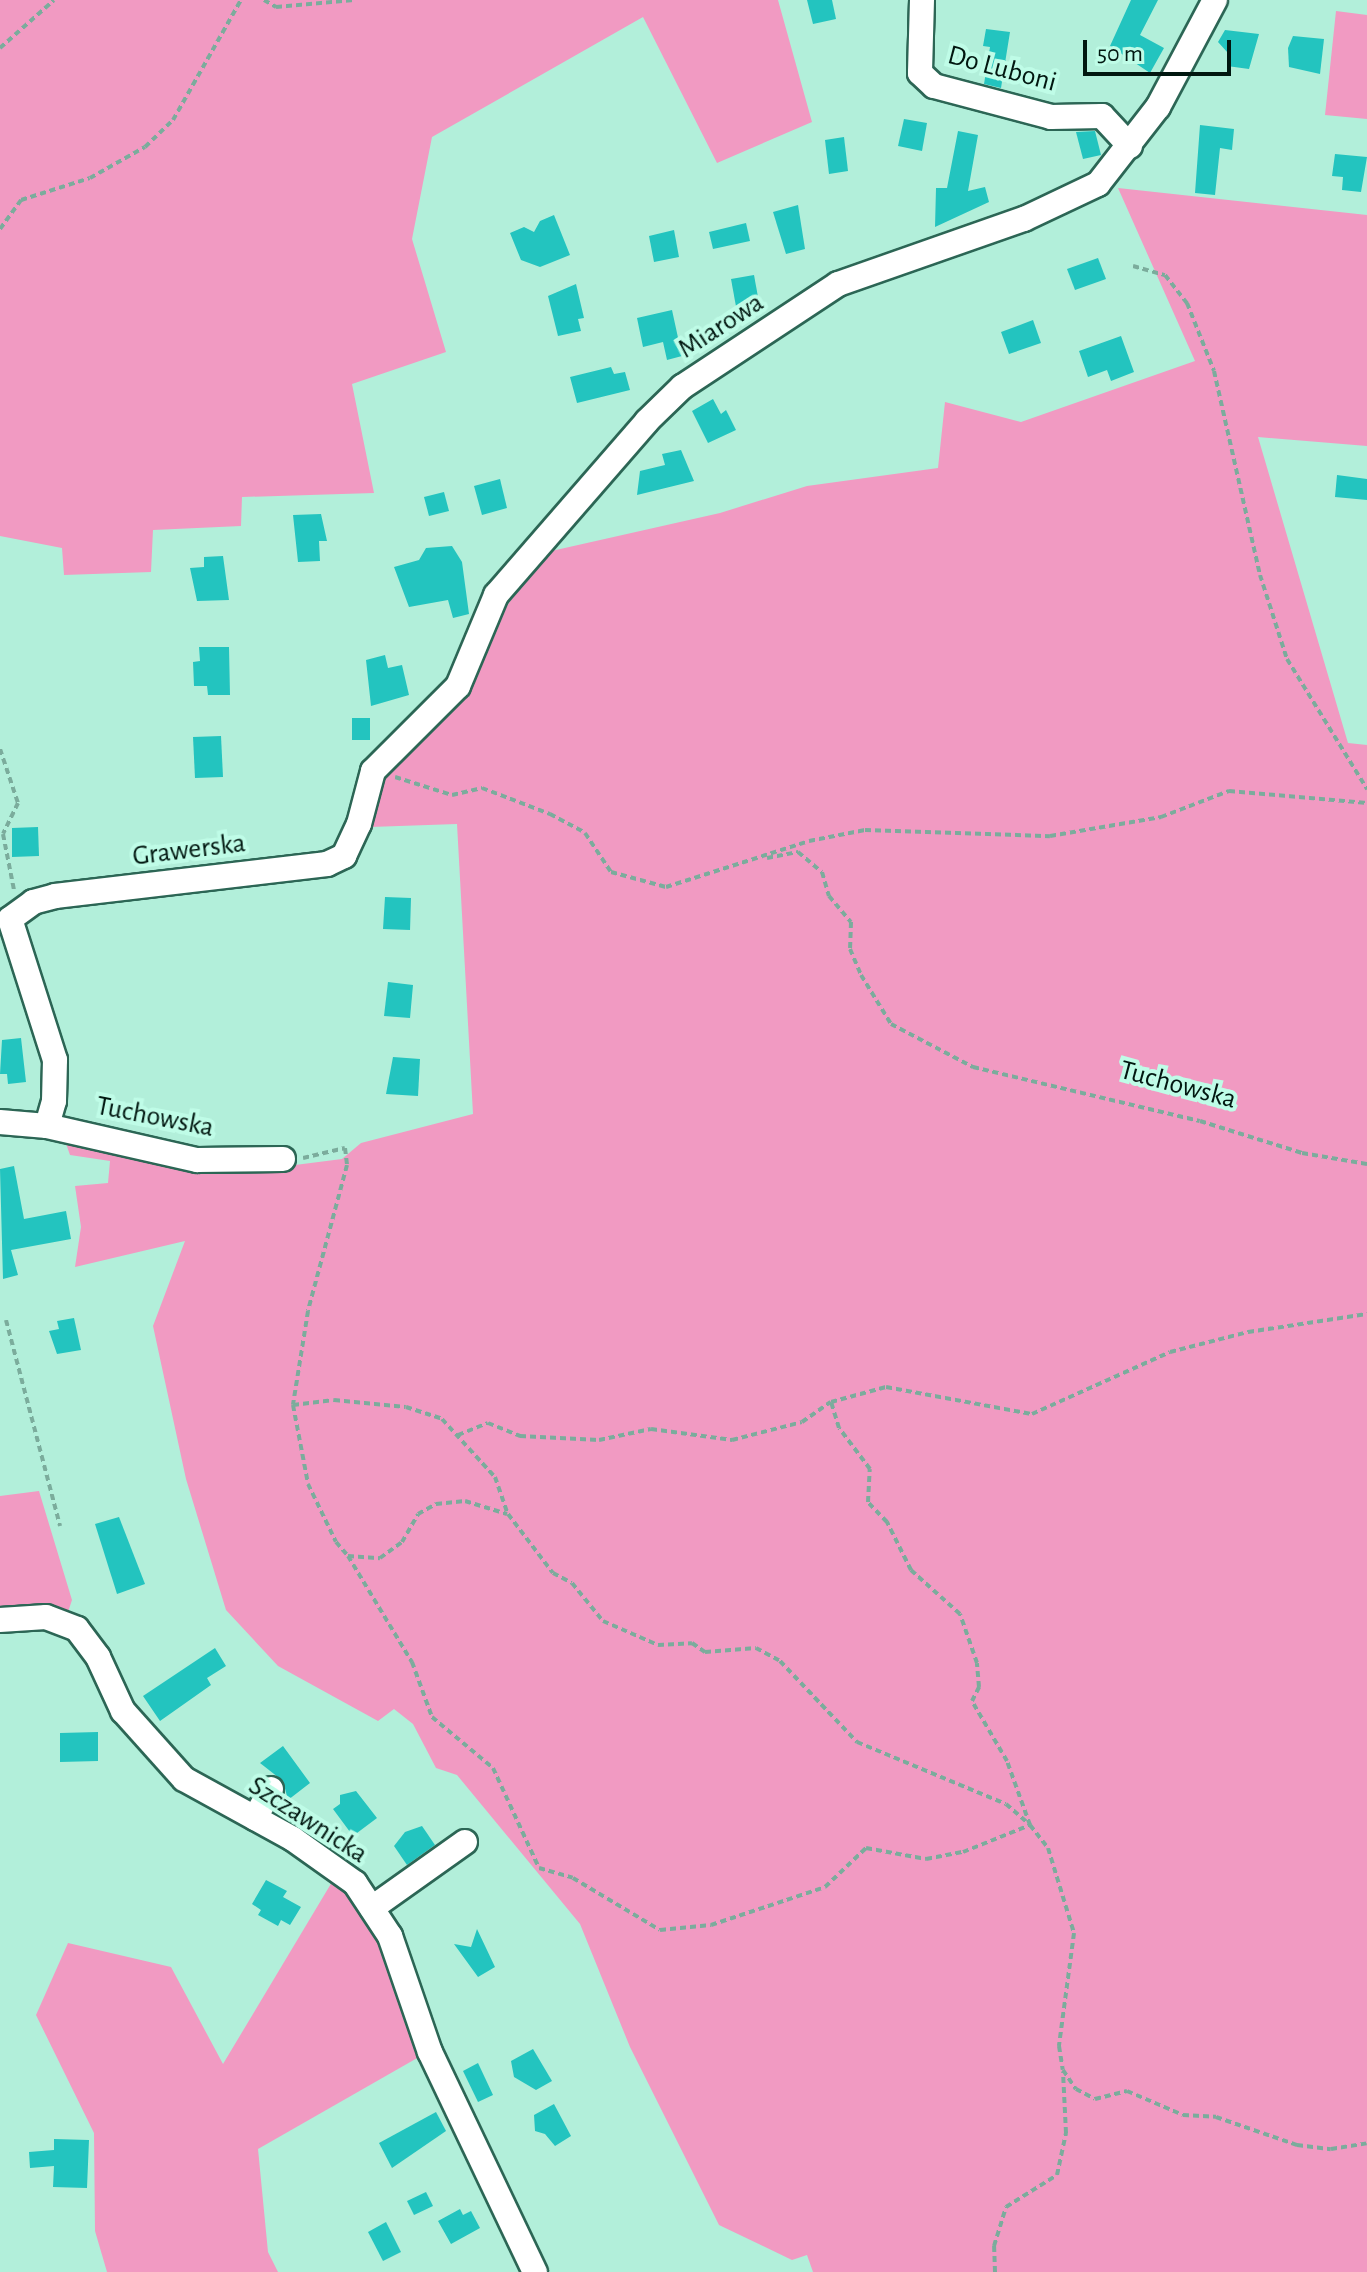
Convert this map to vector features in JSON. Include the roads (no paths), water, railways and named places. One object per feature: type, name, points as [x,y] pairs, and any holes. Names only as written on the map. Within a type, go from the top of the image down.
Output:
[{"type":"street","name":"Do Luboni","points":[[922,0],[920,73],[934,86],[1051,117],[1102,116],[1130,146]]},
{"type":"street","name":"Miarowa","points":[[359,824],[373,771],[458,686],[496,595],[573,503],[682,387],[838,284],[1024,219],[1098,184],[1158,107],[1215,0]]},
{"type":"street","name":"Grawerska","points":[[47,1126],[54,1101],[55,1060],[5,917],[33,902],[55,896],[327,864],[344,856],[359,824]]},
{"type":"street","name":"Tuchowska","points":[[0,1122],[47,1126],[197,1160],[283,1159]]},
{"type":"street","name":"Szczawnicka","points":[[0,1620],[46,1617],[77,1629],[98,1657],[123,1711],[184,1779],[255,1818],[355,1883],[390,1936],[430,2052],[535,2272]]},
{"type":"street","points":[[255,1818],[271,1789]]},
{"type":"street","points":[[372,1908],[465,1842]]}]
